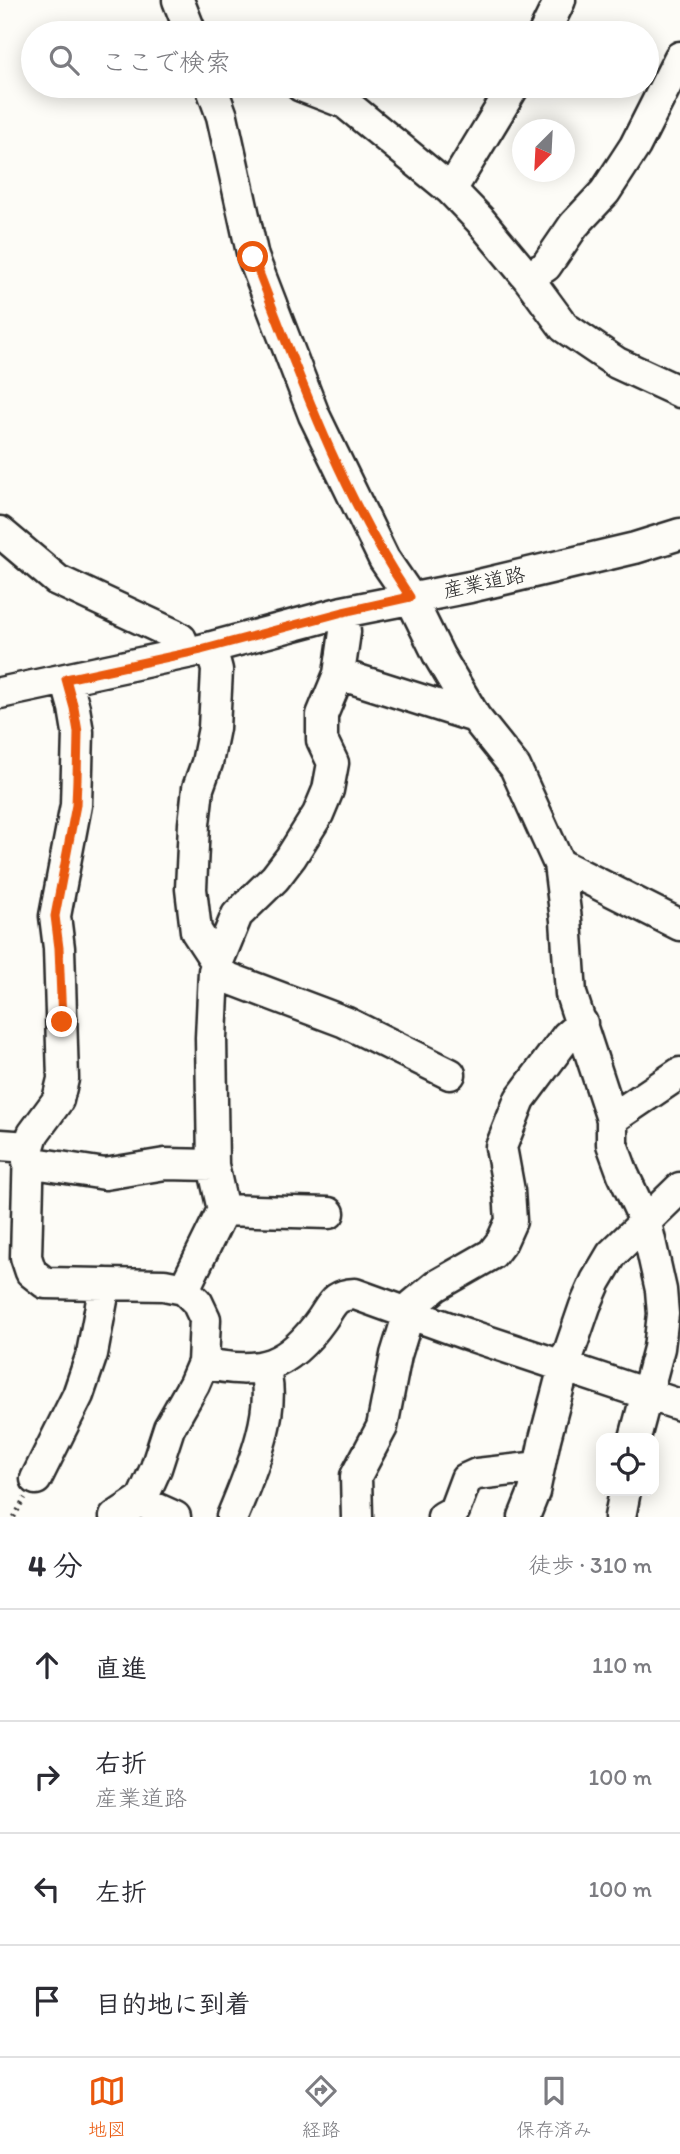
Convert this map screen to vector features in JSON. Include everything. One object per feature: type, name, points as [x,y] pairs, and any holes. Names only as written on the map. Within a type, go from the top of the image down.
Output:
[{"type":"street","points":[[178,0],[186,21]]},
{"type":"street","points":[[550,21],[560,0]]},
{"type":"street","points":[[528,278],[546,266],[574,225],[605,192],[635,146],[680,57]]},
{"type":"street","points":[[215,98],[222,116],[253,257],[310,403],[384,559],[410,597],[475,717],[515,767],[559,864],[571,994],[612,1119],[612,1144],[646,1223],[661,1290],[663,1314],[659,1348],[636,1433]]},
{"type":"street","points":[[332,98],[345,103],[451,190],[528,278],[564,327],[617,363],[680,391]]},
{"type":"street","points":[[451,190],[507,98]]},
{"type":"street","points":[[0,532],[57,580],[173,634],[199,650],[217,670],[214,728],[198,788],[191,888],[196,932],[215,970],[223,976],[345,1022],[450,1074]]},
{"type":"street","name":"産業道路","points":[[0,693],[199,650],[343,612],[483,584],[635,548],[680,534]]},
{"type":"street","points":[[184,1289],[223,1210],[213,1165],[211,1038],[215,970],[237,915],[275,878],[291,857],[318,814],[328,790],[333,763],[322,740],[322,715],[339,674],[345,632],[343,612]]},
{"type":"street","points":[[339,674],[475,717]]},
{"type":"street","points":[[66,679],[74,708],[78,744],[76,805],[55,916],[59,948],[63,1079],[58,1100],[19,1152],[26,1256],[31,1272],[45,1283],[164,1285],[184,1289],[197,1302],[205,1319],[203,1363],[169,1427],[156,1468],[142,1499],[115,1517]]},
{"type":"street","points":[[559,864],[680,925]]},
{"type":"street","points":[[357,1517],[356,1476],[382,1427],[396,1354],[412,1305],[436,1286],[492,1254],[502,1241],[511,1221],[509,1191],[500,1147],[520,1099],[567,1036],[582,1023]]},
{"type":"street","points":[[612,1119],[680,1073]]},
{"type":"street","points":[[19,1152],[105,1174],[165,1164],[213,1165]]},
{"type":"street","points":[[524,1517],[534,1492],[564,1367],[596,1281],[612,1254],[680,1188]]},
{"type":"street","points":[[223,1210],[329,1213]]},
{"type":"street","points":[[36,1479],[78,1395],[92,1354],[105,1284]]},
{"type":"street","points":[[203,1363],[253,1368],[282,1360],[304,1342],[336,1298],[344,1294],[355,1294],[680,1405]]},
{"type":"street","points":[[232,1517],[254,1464],[263,1430],[268,1377],[263,1367]]},
{"type":"street","points":[[443,1517],[454,1511],[466,1479],[477,1474],[539,1467]]},
{"type":"street","points":[[620,1517],[624,1496]]},
{"type":"street","points":[[142,1499],[144,1503],[175,1517]]},
{"type":"route","points":[[62,1022],[55,916],[76,805],[78,732],[66,679],[201,650],[410,597],[384,559],[314,415],[253,257]]}]
